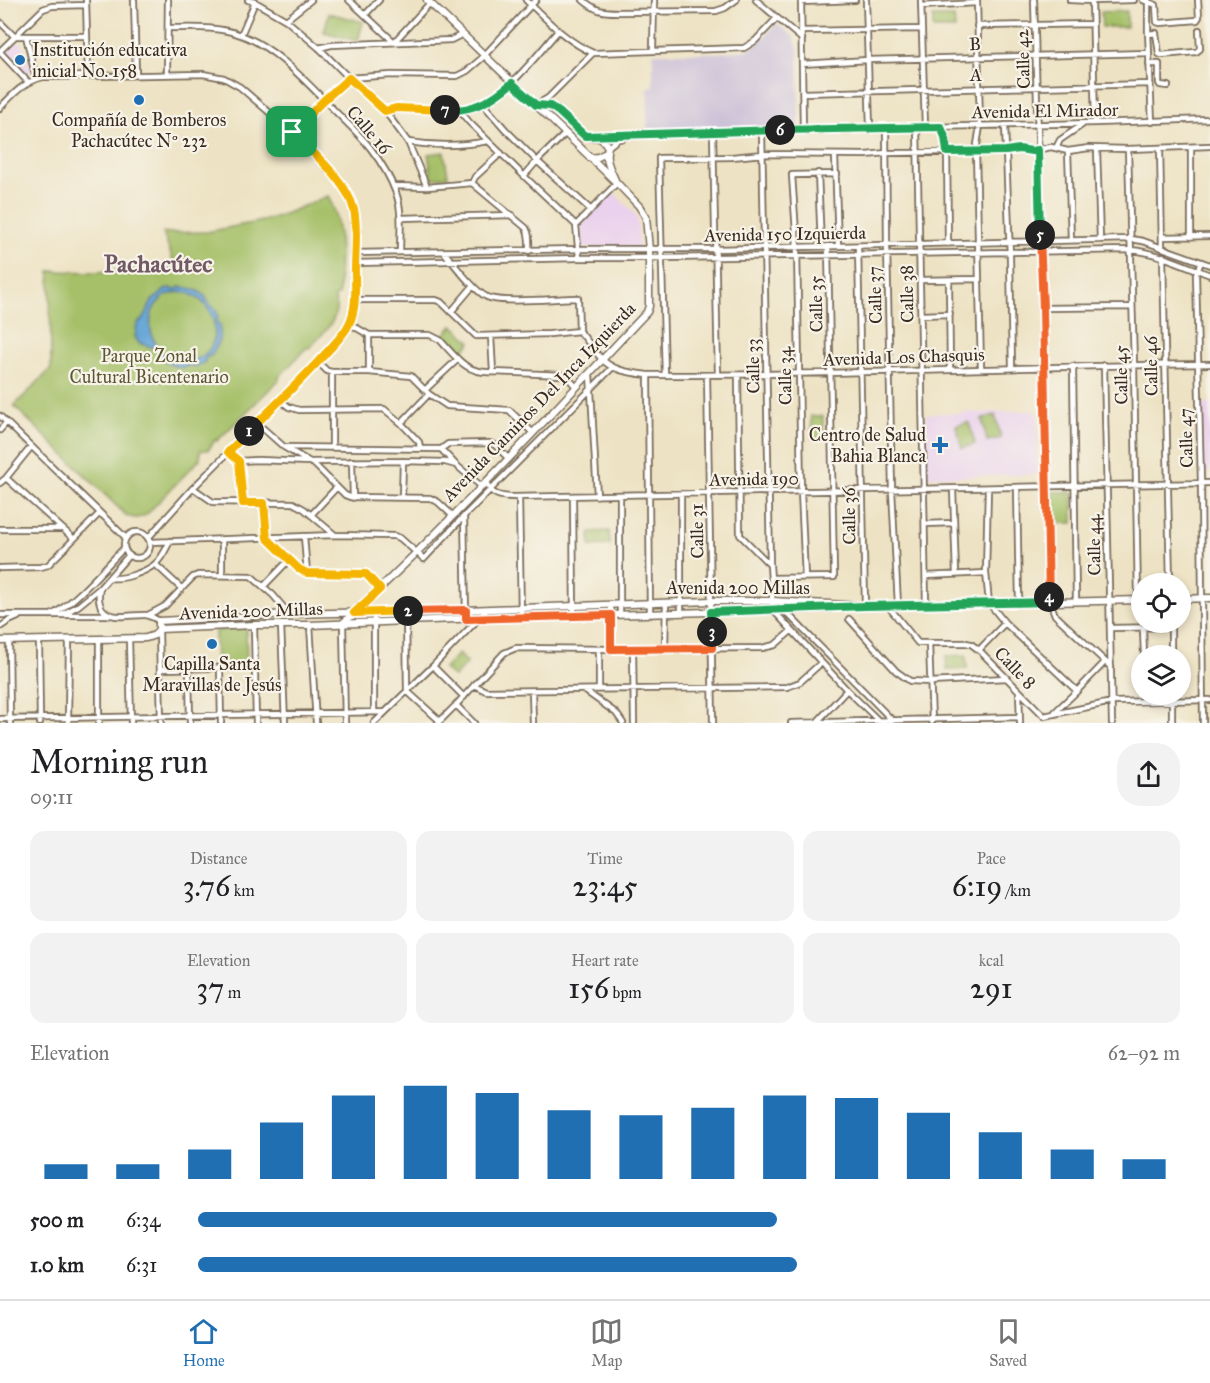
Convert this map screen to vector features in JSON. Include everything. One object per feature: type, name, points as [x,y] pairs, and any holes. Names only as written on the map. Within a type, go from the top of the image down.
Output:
[{"type":"main road","name":"Avenida Caminos Del Inca Izquierda","points":[[343,624],[483,484],[648,309],[649,254],[644,213],[429,1]]},
{"type":"main road","name":"Avenida Caminos Del Inca Izquierda","points":[[536,105],[550,106],[585,136],[598,137],[604,141],[616,183]]},
{"type":"main road","points":[[553,121],[553,115],[559,112]]},
{"type":"main road","points":[[590,158],[598,157],[607,150]]},
{"type":"main road","points":[[1191,598],[1210,598]]},
{"type":"main road","name":"Avenida 200 Millas","points":[[0,641],[151,637],[159,629],[254,625],[1131,600]]},
{"type":"main road","name":"Avenida 200 Millas","points":[[159,621],[289,614],[681,602],[773,601],[865,606]]},
{"type":"main road","points":[[159,621],[159,629]]},
{"type":"street","points":[[134,0],[136,75]]},
{"type":"street","points":[[167,74],[168,0]]},
{"type":"street","points":[[248,0],[286,20],[385,111],[408,142],[427,187]]},
{"type":"street","points":[[286,20],[311,0]]},
{"type":"street","points":[[349,0],[394,42]]},
{"type":"street","points":[[365,15],[379,0]]},
{"type":"street","points":[[526,0],[558,31],[592,53],[744,48],[755,41],[777,18]]},
{"type":"street","points":[[292,132],[349,78],[391,75],[457,76],[466,72],[536,0]]},
{"type":"street","points":[[583,0],[601,11],[716,11],[736,0]]},
{"type":"street","points":[[653,50],[654,0]]},
{"type":"street","points":[[756,0],[802,39]]},
{"type":"street","points":[[803,130],[801,1],[855,0]]},
{"type":"street","points":[[866,0],[870,128]]},
{"type":"street","points":[[921,0],[925,127]]},
{"type":"street","name":"Calle 42","points":[[1034,0],[1050,602]]},
{"type":"street","points":[[1070,0],[1134,0]]},
{"type":"street","points":[[1147,0],[1156,5],[1158,23],[1197,20],[1199,17],[1198,0]]},
{"type":"street","points":[[1147,0],[1152,122]]},
{"type":"street","points":[[394,42],[429,1]]},
{"type":"street","points":[[1092,1],[1095,123]]},
{"type":"street","points":[[241,35],[255,2]]},
{"type":"street","points":[[921,6],[977,2],[980,126],[976,151],[981,369]]},
{"type":"street","points":[[28,82],[0,51],[43,9],[52,6],[86,3],[88,75]]},
{"type":"street","points":[[0,22],[14,36],[87,36]]},
{"type":"street","points":[[977,26],[1092,24]]},
{"type":"street","name":"Calle 16","points":[[168,28],[218,29],[254,40],[272,52],[324,100],[380,160],[398,201],[401,218],[400,252]]},
{"type":"street","points":[[801,31],[922,29]]},
{"type":"street","points":[[1148,34],[1156,33],[1161,55],[1196,52],[1200,49],[1199,30]]},
{"type":"street","points":[[385,111],[396,108],[460,111],[483,104],[512,83],[558,31]]},
{"type":"street","points":[[319,48],[331,45],[451,40],[461,34]]},
{"type":"street","points":[[26,36],[36,79]]},
{"type":"street","points":[[536,105],[548,98],[592,53]]},
{"type":"street","name":"B","points":[[802,64],[868,60],[1149,53]]},
{"type":"street","points":[[1149,64],[1159,65],[1159,83],[1168,86]]},
{"type":"street","points":[[0,108],[28,82],[49,76],[203,74],[224,78],[249,94],[292,132],[336,178],[349,196],[355,215],[355,300],[350,324],[343,335],[193,488],[149,540],[148,552],[143,557],[136,558],[129,555],[124,548]]},
{"type":"street","name":"A","points":[[802,93],[1150,84]]},
{"type":"street","points":[[483,104],[537,161],[591,210]]},
{"type":"street","points":[[460,111],[524,177],[576,225],[579,258]]},
{"type":"street","name":"Avenida El Mirador","points":[[598,137],[762,130],[1084,124],[1210,119]]},
{"type":"street","points":[[1056,148],[1060,140],[1084,124]]},
{"type":"street","points":[[1005,125],[1012,368]]},
{"type":"street","name":"Calle 38","points":[[917,127],[926,605]]},
{"type":"street","points":[[941,127],[947,152],[948,244]]},
{"type":"street","name":"Calle 37","points":[[886,128],[892,490],[898,606]]},
{"type":"street","name":"Calle 33","points":[[762,130],[772,610]]},
{"type":"street","points":[[713,132],[718,375]]},
{"type":"street","points":[[524,177],[537,161],[566,135]]},
{"type":"street","name":"Avenida El Mirador","points":[[607,150],[618,139],[629,136]]},
{"type":"street","points":[[408,142],[463,144],[488,141]]},
{"type":"street","points":[[665,375],[659,158],[732,157],[763,154],[872,155],[1019,149],[1032,151],[1056,148],[1068,151],[1210,146]]},
{"type":"street","points":[[1191,147],[1191,237]]},
{"type":"street","name":"Calle 46","points":[[1160,148],[1170,573]]},
{"type":"street","points":[[1096,149],[1100,240]]},
{"type":"street","name":"Calle 45","points":[[1128,149],[1139,573]]},
{"type":"street","points":[[1068,151],[1071,240]]},
{"type":"street","points":[[472,183],[475,177],[501,153]]},
{"type":"street","points":[[835,155],[838,246]]},
{"type":"street","points":[[821,246],[818,173],[837,174]]},
{"type":"street","name":"Calle 34","points":[[805,578],[798,374],[797,247],[792,175],[818,173]]},
{"type":"street","points":[[393,186],[427,187],[472,183],[526,228],[529,232],[529,251]]},
{"type":"street","points":[[576,225],[616,183]]},
{"type":"street","points":[[401,218],[512,215]]},
{"type":"street","points":[[1162,237],[1210,236]]},
{"type":"street","name":"Avenida 150 Izquierda","points":[[355,263],[579,258],[649,254],[662,250],[1131,239],[1143,241],[1210,265]]},
{"type":"street","name":"Calle 35","points":[[805,578],[834,577],[828,246]]},
{"type":"street","name":"Calle 36","points":[[858,246],[865,606]]},
{"type":"street","name":"Avenida 150 Izquierda","points":[[355,253],[579,249],[649,254],[663,258],[1131,250],[1162,257],[1210,275]]},
{"type":"street","points":[[355,300],[436,300],[476,336],[579,331],[578,298],[500,300],[486,297],[473,286],[444,252]]},
{"type":"street","name":"Calle 47","points":[[1201,262],[1196,274],[1203,723]]},
{"type":"street","points":[[920,280],[979,279]]},
{"type":"street","points":[[949,280],[950,370]]},
{"type":"street","points":[[451,312],[473,286]]},
{"type":"street","points":[[1043,308],[1132,307]]},
{"type":"street","points":[[921,315],[950,314]]},
{"type":"street","points":[[350,324],[369,335],[430,335],[440,340],[470,370],[484,373],[563,375],[576,387]]},
{"type":"street","name":"Avenida Los Chasquis","points":[[579,331],[602,360],[613,368],[648,375],[767,375],[1134,364],[1210,364]]},
{"type":"street","points":[[369,335],[369,372]]},
{"type":"street","points":[[491,336],[493,372]]},
{"type":"street","points":[[401,423],[458,359]]},
{"type":"street","points":[[318,362],[327,371],[332,372],[369,372],[411,376],[440,403],[453,408],[509,410],[532,432]]},
{"type":"street","name":"Calle 44","points":[[1104,365],[1112,723]]},
{"type":"street","points":[[1073,366],[1076,601]]},
{"type":"street","name":"Avenida Caminos Del Inca Izquierda","points":[[416,552],[424,560],[464,516],[613,368]]},
{"type":"street","points":[[332,372],[332,447]]},
{"type":"street","points":[[590,373],[597,496]]},
{"type":"street","points":[[648,375],[650,614]]},
{"type":"street","name":"Calle 31","points":[[707,375],[713,723]]},
{"type":"street","points":[[738,375],[740,535],[770,565]]},
{"type":"street","points":[[280,400],[294,409],[381,408],[401,423],[419,442],[420,448]]},
{"type":"street","points":[[0,417],[126,538]]},
{"type":"street","points":[[0,430],[6,423]]},
{"type":"street","points":[[257,423],[284,447],[310,462],[345,495],[353,498],[402,497],[434,500],[452,515]]},
{"type":"street","points":[[284,447],[441,449],[448,444],[489,443],[495,445],[508,458]]},
{"type":"street","points":[[0,483],[31,447]]},
{"type":"street","points":[[441,449],[456,465],[490,490]]},
{"type":"street","points":[[228,452],[239,461],[403,461],[445,462],[456,465]]},
{"type":"street","points":[[239,461],[243,503]]},
{"type":"street","points":[[352,461],[353,498]]},
{"type":"street","points":[[402,497],[403,461]]},
{"type":"street","points":[[6,478],[74,539]]},
{"type":"street","name":"Avenida 190","points":[[490,490],[499,496],[519,497],[1210,483]]},
{"type":"street","points":[[311,515],[337,487]]},
{"type":"street","points":[[193,488],[213,502],[293,503],[335,535]]},
{"type":"street","points":[[988,488],[986,573],[989,603],[1005,623],[1077,691]]},
{"type":"street","points":[[1017,488],[1019,603]]},
{"type":"street","points":[[953,489],[956,574]]},
{"type":"street","points":[[681,494],[681,613]]},
{"type":"street","points":[[620,495],[620,615]]},
{"type":"street","points":[[573,496],[574,616]]},
{"type":"street","points":[[519,497],[521,617]]},
{"type":"street","points":[[264,503],[267,538],[299,569],[307,573],[366,574],[380,589]]},
{"type":"street","points":[[0,568],[48,565],[100,513]]},
{"type":"street","points":[[464,516],[466,619]]},
{"type":"street","points":[[925,524],[954,523]]},
{"type":"street","points":[[0,529],[62,529]]},
{"type":"street","points":[[48,616],[55,614],[73,599],[124,548],[128,535],[135,532],[142,533],[149,540],[170,541],[335,535],[394,536],[400,538],[416,552]]},
{"type":"street","points":[[304,536],[307,573]]},
{"type":"street","points":[[222,540],[222,575]]},
{"type":"street","points":[[109,578],[115,579],[137,573],[155,564],[165,552],[170,541]]},
{"type":"street","points":[[59,616],[78,606],[100,588],[129,555]]},
{"type":"street","points":[[264,586],[289,560]]},
{"type":"street","points":[[155,564],[182,588]]},
{"type":"street","points":[[926,576],[986,573]]},
{"type":"street","points":[[0,615],[148,615],[165,606],[189,580],[198,575],[251,576],[273,595],[289,614]]},
{"type":"street","points":[[771,578],[805,578]]},
{"type":"street","points":[[100,588],[99,603],[111,615]]},
{"type":"street","points":[[1050,602],[1055,615],[1111,667]]},
{"type":"street","points":[[665,649],[666,603]]},
{"type":"street","points":[[611,605],[611,649]]},
{"type":"street","points":[[888,606],[918,643],[929,644],[932,722]]},
{"type":"street","points":[[374,723],[488,609]]},
{"type":"street","points":[[772,610],[847,690],[881,722]]},
{"type":"street","points":[[784,610],[893,721]]},
{"type":"street","points":[[406,611],[407,691],[439,722],[504,653],[516,648],[770,647],[791,631]]},
{"type":"street","points":[[374,612],[374,712]]},
{"type":"street","points":[[148,615],[159,621]]},
{"type":"street","points":[[0,627],[21,616]]},
{"type":"street","points":[[849,619],[901,675],[910,681],[1006,678]]},
{"type":"street","points":[[979,650],[1005,623]]},
{"type":"street","points":[[343,624],[345,723]]},
{"type":"street","points":[[254,625],[256,723]]},
{"type":"street","points":[[281,625],[285,723]]},
{"type":"street","points":[[310,625],[316,723]]},
{"type":"street","points":[[1110,628],[1131,628]]},
{"type":"street","points":[[159,629],[161,723]]},
{"type":"street","points":[[129,638],[131,723]]},
{"type":"street","points":[[99,639],[99,720]]},
{"type":"street","points":[[39,640],[40,721]]},
{"type":"street","points":[[68,720],[69,640]]},
{"type":"street","points":[[9,641],[10,721]]},
{"type":"street","name":"Calle 8","points":[[929,644],[971,644],[1044,716],[1054,713]]},
{"type":"street","points":[[599,649],[599,689]]},
{"type":"street","points":[[633,649],[634,723]]},
{"type":"street","points":[[1054,713],[1105,662]]},
{"type":"street","points":[[474,685],[486,691],[787,687],[800,682],[821,663]]},
{"type":"street","points":[[433,666],[464,697]]},
{"type":"street","points":[[160,669],[255,667]]},
{"type":"street","points":[[189,668],[190,723]]},
{"type":"street","points":[[220,668],[221,723]]},
{"type":"street","points":[[584,690],[616,713],[623,723]]},
{"type":"street","points":[[816,722],[847,690]]},
{"type":"street","points":[[532,691],[533,723]]},
{"type":"street","points":[[791,723],[1020,720],[1019,691]]},
{"type":"street","points":[[1191,699],[1210,700]]},
{"type":"street","points":[[1054,713],[1131,700]]},
{"type":"street","points":[[456,705],[474,723]]},
{"type":"street","points":[[1172,705],[1172,723]]},
{"type":"street","points":[[0,719],[10,721],[99,720],[190,715],[386,712]]},
{"type":"shaded area","points":[[776,23],[793,36],[798,48],[799,127],[647,129],[648,87],[653,86],[653,53],[715,53],[748,50]]},
{"type":"shaded area","name":"Institución educativa inicial No. 158","points":[[21,42],[32,71],[25,74],[5,52],[14,43]]},
{"type":"shaded area","points":[[612,191],[637,216],[639,247],[581,248],[581,222]]},
{"type":"shaded area","points":[[1202,404],[1210,404],[1210,472],[1203,473]]},
{"type":"shaded area","points":[[1033,411],[1037,414],[1037,474],[926,476],[926,414]]},
{"type":"green space","points":[[1127,11],[1127,27],[1102,27],[1101,12]]},
{"type":"green space","points":[[329,13],[363,22],[358,41],[324,32]]},
{"type":"green space","points":[[933,17],[954,17],[955,29],[933,29]]},
{"type":"green space","points":[[444,152],[448,176],[432,179],[428,154]]},
{"type":"green space","name":"Parque Zonal Cultural Bicentenario","points":[[328,196],[336,218],[340,244],[339,295],[335,297],[336,313],[331,324],[279,377],[279,380],[217,441],[215,440],[208,450],[200,451],[200,459],[147,514],[137,518],[127,516],[14,406],[51,369],[50,271],[95,272],[174,268],[163,233],[207,232],[262,221]]},
{"type":"green space","points":[[453,325],[471,342],[461,353],[443,336]]},
{"type":"green space","points":[[995,415],[1001,438],[987,441],[982,419]]},
{"type":"green space","points":[[811,416],[823,416],[824,438],[812,438]]},
{"type":"green space","points":[[969,422],[975,444],[962,448],[956,426]]},
{"type":"green space","points":[[1050,492],[1073,492],[1073,523],[1051,523]]},
{"type":"green space","points":[[609,531],[610,545],[590,546],[590,532]]},
{"type":"green space","points":[[246,628],[247,664],[216,665],[215,631]]},
{"type":"green space","points":[[458,654],[467,663],[454,677],[444,669]]},
{"type":"green space","points":[[966,655],[967,669],[947,670],[946,656]]},
{"type":"water","points":[[183,287],[201,293],[218,316],[220,330],[217,345],[211,356],[206,357],[205,362],[195,367],[170,364],[160,357],[155,348],[139,343],[135,337],[137,324],[144,318],[152,301],[166,289],[176,290]],"holes":[[[182,292],[195,297],[205,305],[212,316],[215,328],[213,340],[208,351],[199,358],[185,361],[171,358],[160,350],[153,339],[150,327],[152,314],[157,303],[167,295]]]},
{"type":"place","name":"Institución educativa inicial No. 158","points":[[20,60]]},
{"type":"place","name":"Compañía de Bomberos Pachacútec Nº 232","points":[[139,100]]},
{"type":"place","name":"Centro de Salud Bahia Blanca","points":[[940,445]]},
{"type":"place","name":"Capilla Santa Maravillas de Jesús","points":[[212,644]]},
{"type":"district","name":"Pachacútec","points":[[158,264]]},
{"type":"route","points":[[349,78],[385,111],[396,108],[460,111],[483,104],[512,83],[536,105],[554,108],[588,137],[762,130],[941,127],[947,152],[1038,150],[1050,602],[711,612],[712,648],[611,649],[611,615],[466,619],[466,610],[354,613],[380,589],[366,574],[307,573],[299,569],[267,538],[264,503],[243,503],[239,461],[228,452],[343,335],[353,314],[355,215],[352,203],[336,178],[292,132],[349,78]]}]
